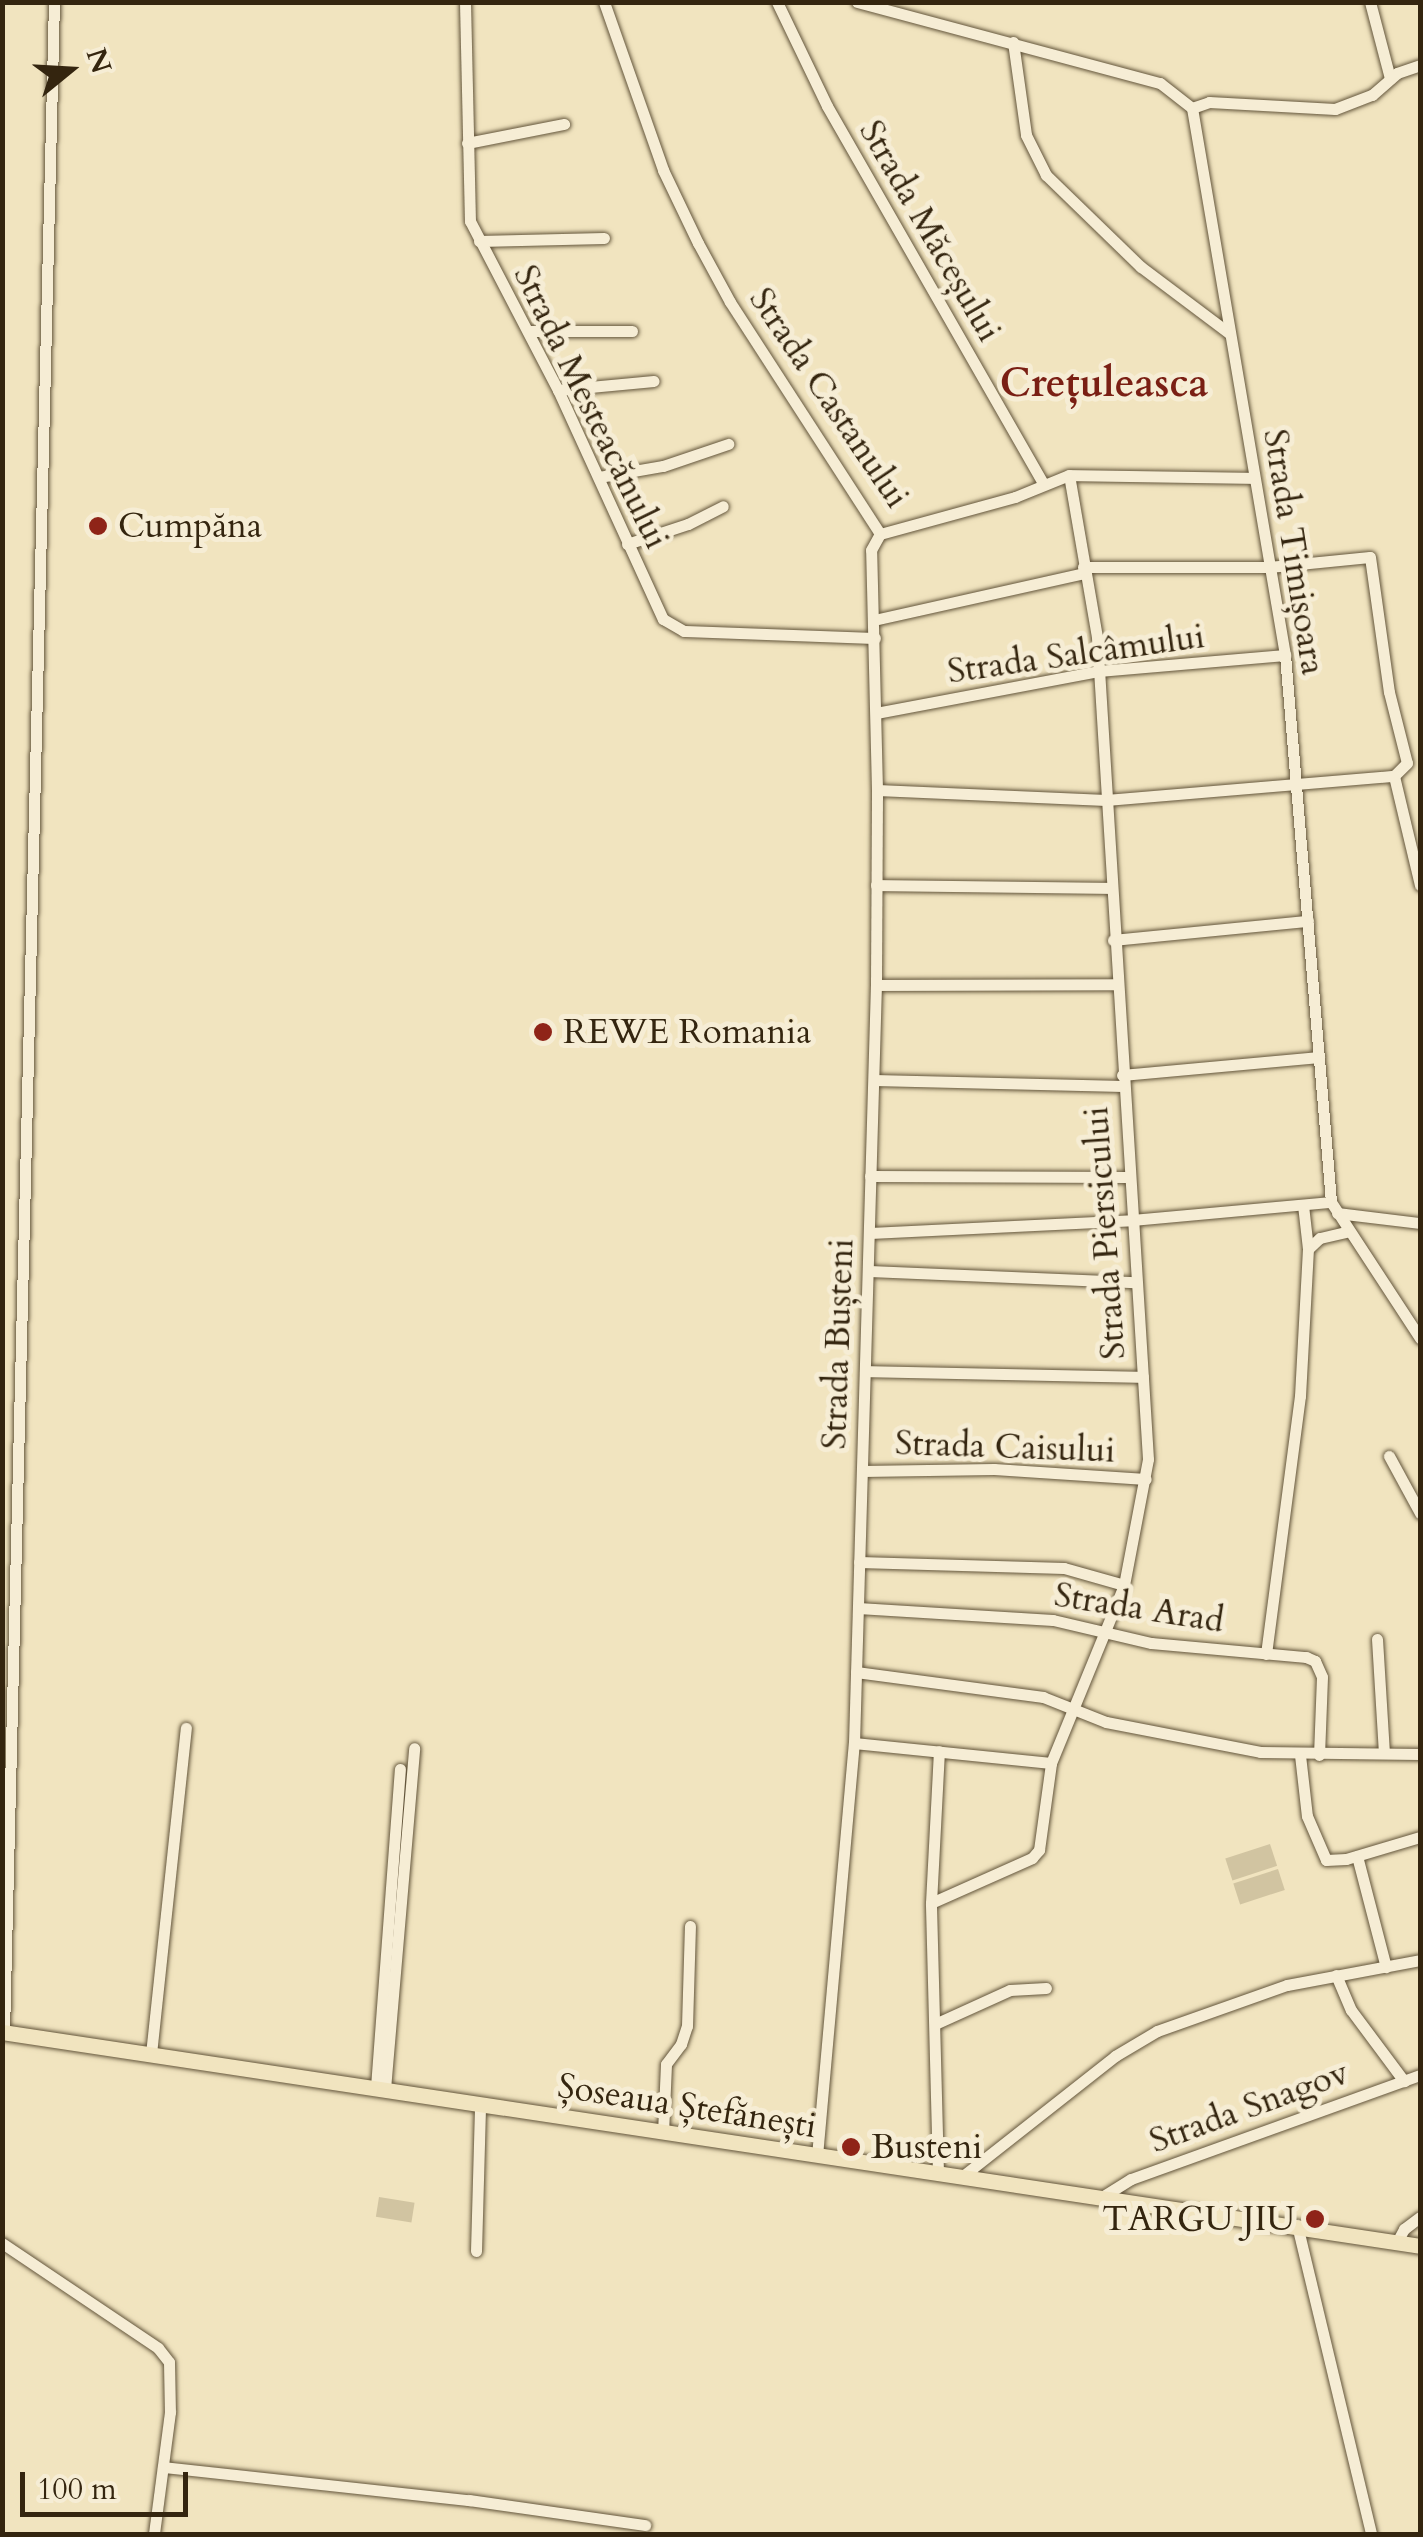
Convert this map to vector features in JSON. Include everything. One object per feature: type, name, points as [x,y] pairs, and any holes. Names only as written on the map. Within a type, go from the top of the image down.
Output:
[{"type":"main road","name":"Șoseaua Ștefănești","points":[[3,2032],[1420,2246]]},
{"type":"street","points":[[3,2032],[54,2]]},
{"type":"street","name":"Strada Mesteacănului","points":[[465,2],[469,211],[478,240],[558,390],[663,619],[674,629],[874,638]]},
{"type":"street","name":"Strada Castanului","points":[[604,2],[662,170],[698,243],[730,302],[880,534],[1015,497],[1069,475],[1254,478]]},
{"type":"street","name":"Strada Măceșului","points":[[777,2],[827,106],[1043,483]]},
{"type":"street","points":[[858,2],[1160,83],[1192,108],[1209,102],[1335,109],[1415,66]]},
{"type":"street","points":[[1370,2],[1386,82]]},
{"type":"street","points":[[1013,42],[1026,135],[1046,175],[1141,266],[1229,333]]},
{"type":"street","name":"Strada Timișoara","points":[[1192,108],[1285,655],[1334,1208]]},
{"type":"street","points":[[466,142],[564,124]]},
{"type":"street","points":[[478,240],[604,238]]},
{"type":"street","points":[[529,331],[632,331]]},
{"type":"street","points":[[558,390],[654,382]]},
{"type":"street","points":[[599,477],[662,466],[728,444]]},
{"type":"street","name":"Strada Piersicului","points":[[931,1903],[1036,1855],[1051,1763],[1108,1632],[1124,1585],[1146,1479],[1097,637],[1069,475]]},
{"type":"street","points":[[627,544],[688,524],[723,506]]},
{"type":"street","name":"Strada Bușteni","points":[[816,2156],[854,1743],[876,985],[878,790],[871,550],[880,534]]},
{"type":"street","points":[[874,620],[1083,570],[1270,567],[1362,556],[1373,560],[1389,692],[1407,763],[1394,776],[1106,800],[878,790]]},
{"type":"street","name":"Strada Salcâmului","points":[[876,713],[1098,671],[1285,655]]},
{"type":"street","points":[[1394,776],[1420,885]]},
{"type":"street","points":[[876,885],[1111,888]]},
{"type":"street","points":[[1113,940],[1308,920]]},
{"type":"street","points":[[876,985],[1116,984]]},
{"type":"street","points":[[874,1080],[1122,1080],[1319,1057]]},
{"type":"street","points":[[870,1176],[1129,1177]]},
{"type":"street","points":[[1266,1654],[1300,1396],[1308,1248],[1303,1205]]},
{"type":"street","points":[[870,1233],[1132,1220],[1303,1205],[1420,1224]]},
{"type":"street","points":[[1334,1208],[1420,1338]]},
{"type":"street","points":[[1308,1248],[1320,1238],[1347,1232]]},
{"type":"street","points":[[869,1271],[1136,1282]]},
{"type":"street","points":[[865,1371],[1143,1377]]},
{"type":"street","points":[[1389,1456],[1420,1513]]},
{"type":"street","name":"Strada Caisului","points":[[862,1471],[994,1469],[1146,1479]]},
{"type":"street","points":[[860,1562],[1064,1568],[1124,1585]]},
{"type":"street","name":"Strada Arad","points":[[858,1608],[1053,1620],[1166,1645],[1306,1658],[1319,1667],[1319,1755]]},
{"type":"street","points":[[1377,1639],[1384,1753]]},
{"type":"street","points":[[856,1672],[1024,1694],[1074,1706],[1106,1722],[1300,1755],[1420,1754]]},
{"type":"street","points":[[151,2054],[186,1728]]},
{"type":"street","points":[[854,1743],[1051,1763]]},
{"type":"street","points":[[381,2088],[414,1748]]},
{"type":"street","points":[[938,2172],[931,1903],[939,1752]]},
{"type":"street","points":[[1300,1755],[1312,1836],[1322,1856],[1334,1862],[1420,1837]]},
{"type":"street","points":[[381,2088],[400,1769]]},
{"type":"street","points":[[1357,1856],[1386,1966]]},
{"type":"street","points":[[662,2133],[666,2064],[681,2044],[686,2026],[690,1926]]},
{"type":"street","points":[[964,2176],[1136,2042],[1215,2007],[1336,1975],[1420,1960]]},
{"type":"street","points":[[1336,1975],[1351,2010],[1404,2081]]},
{"type":"street","points":[[935,2024],[1010,1990],[1046,1988]]},
{"type":"street","name":"Strada Snagov","points":[[1102,2197],[1124,2181],[1420,2078]]},
{"type":"street","points":[[476,2251],[480,2105]]},
{"type":"street","points":[[1397,2242],[1404,2229],[1420,2217]]},
{"type":"street","points":[[1297,2225],[1372,2534]]},
{"type":"street","points":[[2,2243],[158,2348],[169,2362],[172,2378],[154,2534]]},
{"type":"street","points":[[163,2468],[469,2500],[645,2525]]},
{"type":"shaded area","points":[[1270,1844],[1277,1866],[1232,1880],[1225,1859]]},
{"type":"shaded area","points":[[1278,1869],[1285,1890],[1240,1904],[1233,1884]]},
{"type":"shaded area","points":[[379,2197],[415,2203],[411,2222],[376,2217]]},
{"type":"place","name":"Cumpăna","points":[[98,526]]},
{"type":"place","name":"REWE Romania","points":[[543,1032]]},
{"type":"place","name":"Busteni","points":[[851,2147]]},
{"type":"place","name":"TARGU JIU","points":[[1315,2219]]},
{"type":"district","name":"Crețuleasca","points":[[1104,384]]}]
